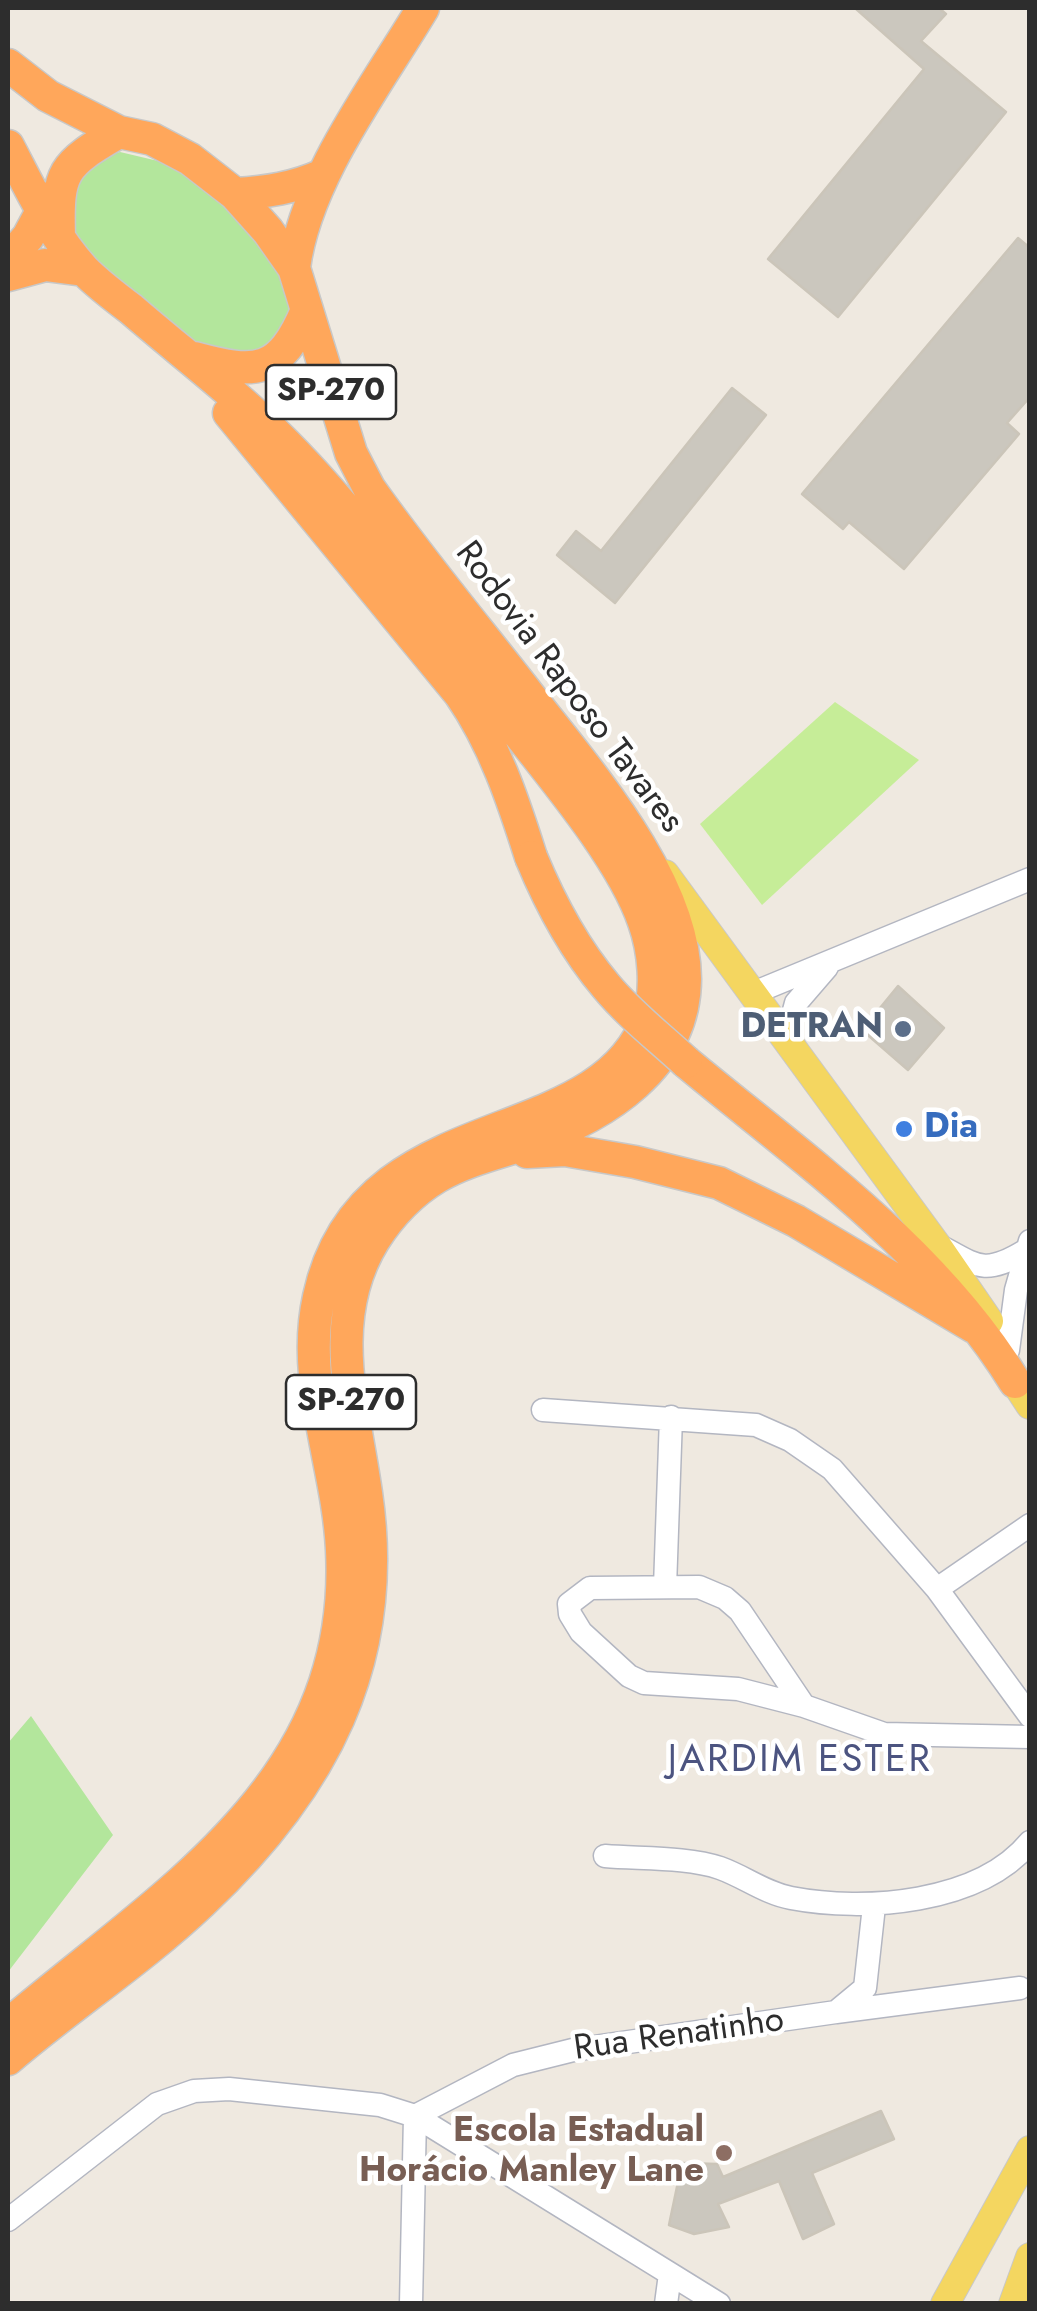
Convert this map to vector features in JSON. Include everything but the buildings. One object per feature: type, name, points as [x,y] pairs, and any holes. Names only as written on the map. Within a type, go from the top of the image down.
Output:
[{"type":"highway","points":[[294,268],[300,231],[323,175],[424,8]]},
{"type":"highway","name":"Rodovia Raposo Tavares","points":[[8,64],[48,96],[119,132],[152,139],[190,159],[235,194],[268,231],[294,268],[344,435],[369,488],[605,793],[650,864],[673,922],[685,978],[674,1036],[648,1071],[606,1108],[568,1127],[450,1170],[412,1196],[389,1218],[371,1244],[346,1316],[346,1355],[367,1499],[372,1583],[366,1632],[339,1721],[318,1763],[248,1857],[199,1906],[8,2059]]},
{"type":"highway","points":[[8,260],[28,237],[50,224],[63,175],[74,162],[119,132]]},
{"type":"highway","name":"Rodovia Raposo Tavares","points":[[8,146],[50,224],[84,270],[234,395],[349,512],[569,799],[615,866],[643,918],[651,950],[650,1014],[635,1044],[612,1070],[558,1105],[444,1148],[383,1187],[356,1216],[334,1253],[320,1294],[314,1336],[314,1378],[342,1540],[344,1593],[337,1645],[322,1694],[296,1749],[256,1805],[208,1859],[8,2025]]},
{"type":"highway","points":[[235,194],[286,189],[323,175]]},
{"type":"highway","points":[[8,275],[45,266],[84,270]]},
{"type":"highway","points":[[191,362],[235,369],[256,367],[280,356],[295,338],[307,310]]},
{"type":"highway","points":[[191,362],[257,449],[460,694],[480,724],[548,897],[575,945],[607,988],[686,1062],[885,1228],[953,1298],[1025,1390]]},
{"type":"highway","points":[[492,1154],[565,1150],[719,1183],[796,1221],[974,1328]]},
{"type":"main road","name":"SP-270","points":[[605,793],[936,1244]]},
{"type":"main road","points":[[936,1244],[1008,1350],[1025,1390]]},
{"type":"main road","points":[[949,2303],[1030,2150]]},
{"type":"main road","points":[[1013,2304],[1029,2263]]},
{"type":"street","points":[[751,994],[1030,878]]},
{"type":"street","points":[[786,1040],[796,1003],[833,961]]},
{"type":"street","points":[[936,1244],[976,1265],[988,1266],[1001,1265],[1027,1246]]},
{"type":"street","points":[[1008,1350],[1027,1246]]},
{"type":"street","points":[[543,1410],[756,1425],[790,1440],[832,1470],[937,1589],[1030,1716]]},
{"type":"street","points":[[665,1587],[671,1418]]},
{"type":"street","points":[[937,1589],[1030,1525]]},
{"type":"street","points":[[804,1706],[740,1611],[726,1598],[700,1587],[590,1588],[570,1604],[570,1614],[581,1632],[629,1676],[644,1682],[738,1689],[804,1706],[884,1734],[1030,1737]]},
{"type":"street","points":[[605,1856],[720,1868],[790,1898],[874,1906],[966,1886],[1030,1842]]},
{"type":"street","points":[[836,2012],[865,1988],[874,1906]]},
{"type":"street","name":"Rua Renatinho","points":[[415,2116],[513,2065],[558,2054],[1020,1988]]},
{"type":"street","points":[[8,2220],[156,2104],[194,2092],[229,2090],[380,2105],[415,2116],[718,2304]]},
{"type":"street","points":[[411,2304],[415,2116]]},
{"type":"street","points":[[666,2304],[670,2274]]},
{"type":"green space","points":[[120,152],[175,165],[235,208],[269,253],[287,293],[290,321],[261,358],[186,344],[99,272],[76,236],[68,204],[80,173],[101,157]]},
{"type":"green space","points":[[835,702],[919,760],[762,905],[700,824]]},
{"type":"green space","points":[[31,1716],[113,1835],[8,1972],[8,1743]]},
{"type":"place","name":"DETRAN","points":[[903,1029]]},
{"type":"place","name":"Dia","points":[[904,1129]]},
{"type":"place","name":"Escola Estadual Horácio Manley Lane","points":[[724,2153]]},
{"type":"district","name":"JARDIM ESTER","points":[[800,1762]]}]
